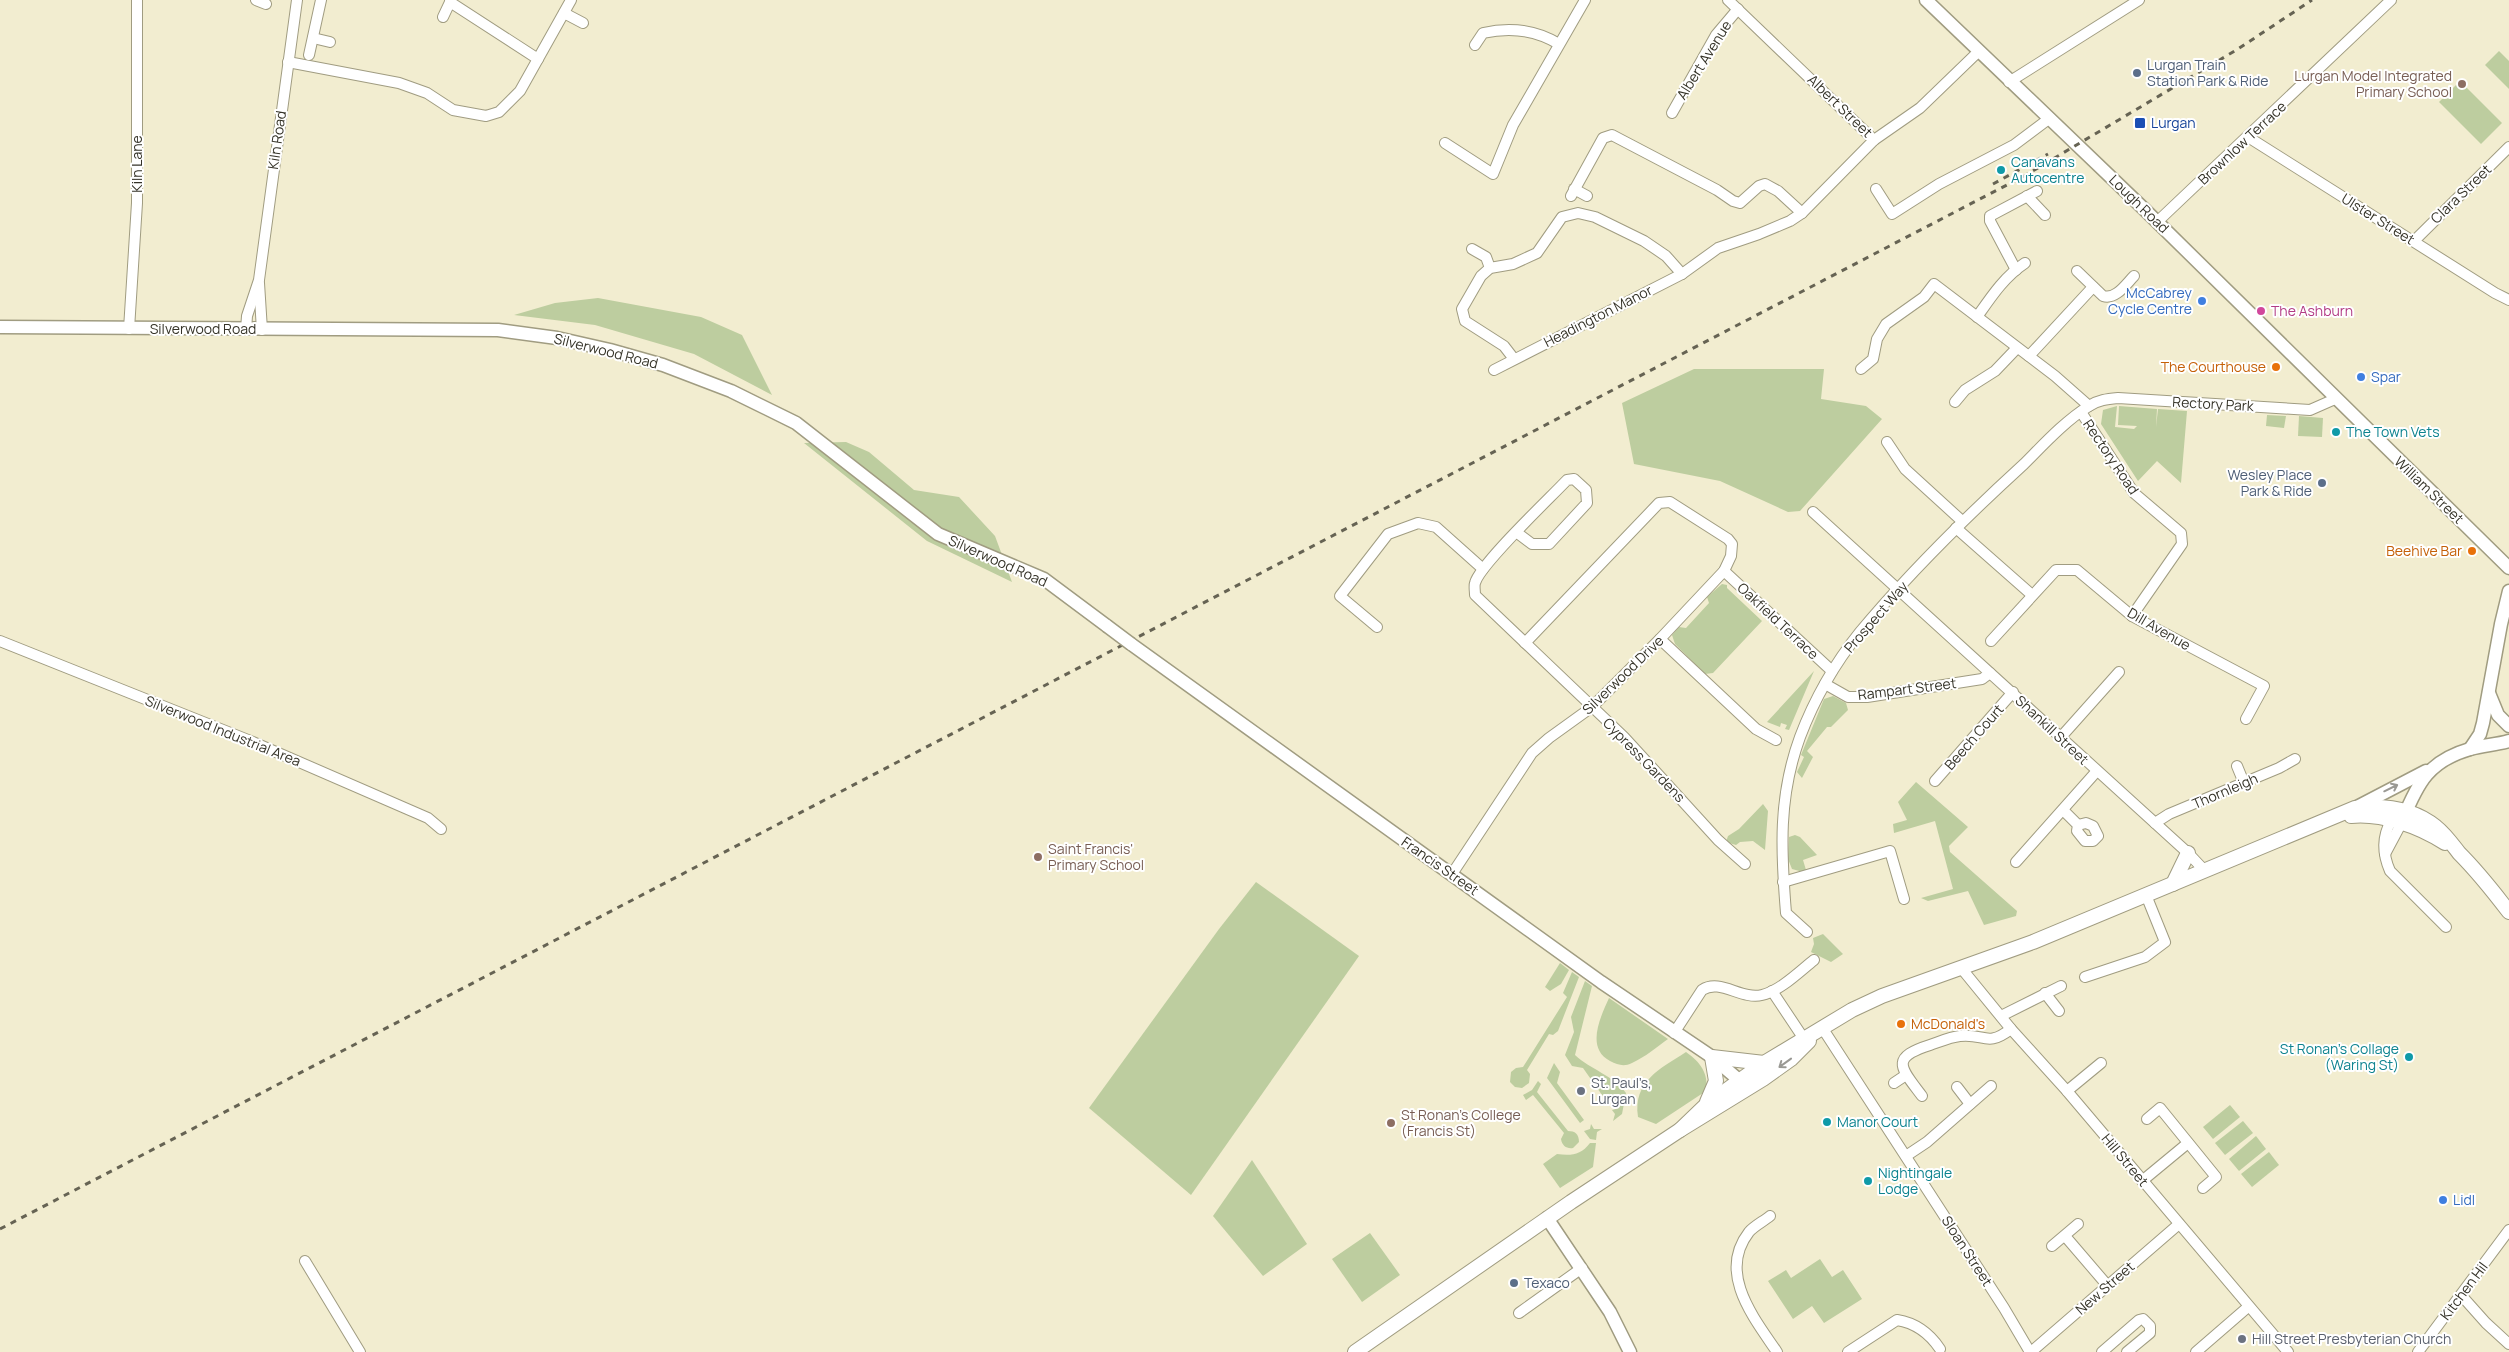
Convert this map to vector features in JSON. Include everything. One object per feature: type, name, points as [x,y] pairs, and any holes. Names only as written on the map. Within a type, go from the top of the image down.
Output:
[{"type":"highway","points":[[1355,1352],[1547,1218],[1680,1130],[1743,1085],[1764,1063],[1852,1010],[1882,996],[1962,969],[2033,942],[2355,808],[2379,807],[2401,814],[2427,833],[2458,851],[2484,878],[2509,912]]},
{"type":"highway","points":[[2334,818],[2401,814]]},
{"type":"highway","points":[[2173,884],[2188,853]]},
{"type":"highway","points":[[1680,1130],[1706,1105],[1791,1059],[1821,1030]]},
{"type":"highway","points":[[1706,1105],[1716,1081],[1712,1057],[1764,1063]]},
{"type":"main road","name":"Lough Road","points":[[1926,0],[2009,82],[2050,118],[2157,222],[2349,412]]},
{"type":"main road","name":"Silverwood Road","points":[[0,327],[246,330],[498,330],[557,338],[663,365],[731,391],[796,423],[938,534],[1044,580],[1131,644]]},
{"type":"main road","name":"William Street","points":[[2349,412],[2509,568]]},
{"type":"main road","points":[[2470,749],[2482,729],[2498,645],[2500,624],[2509,591]]},
{"type":"main road","points":[[2498,645],[2509,625]]},
{"type":"main road","name":"Francis Street","points":[[1131,644],[1674,1032],[1712,1057],[1743,1085]]},
{"type":"main road","points":[[2488,691],[2491,704],[2498,715],[2509,726]]},
{"type":"main road","points":[[2355,808],[2441,762],[2470,749],[2509,741]]},
{"type":"main road","points":[[2401,814],[2428,770]]},
{"type":"main road","points":[[1547,1218],[1610,1312],[1630,1352]]},
{"type":"street","name":"Kiln Lane","points":[[129,329],[137,203],[137,0]]},
{"type":"street","name":"Kiln Road","points":[[246,330],[247,316],[258,280],[297,0]]},
{"type":"street","points":[[309,55],[321,0]]},
{"type":"street","points":[[288,62],[399,83],[427,93],[453,110],[486,116],[499,112],[520,91],[571,0]]},
{"type":"street","points":[[1445,143],[1494,174],[1513,125],[1585,0]]},
{"type":"street","name":"Albert Street","points":[[1728,0],[1874,140],[1920,108],[1978,52]]},
{"type":"street","name":"Brownlow Terrace","points":[[2157,222],[2391,0]]},
{"type":"street","points":[[443,17],[451,1],[538,59]]},
{"type":"street","points":[[2009,82],[2137,1]]},
{"type":"street","points":[[253,3],[266,4]]},
{"type":"street","name":"Albert Avenue","points":[[1672,113],[1716,36],[1738,9]]},
{"type":"street","points":[[564,12],[584,23]]},
{"type":"street","points":[[1475,45],[1483,33],[1511,30],[1539,36],[1559,44]]},
{"type":"street","points":[[313,38],[330,42]]},
{"type":"street","points":[[1876,189],[1892,214],[1939,184],[2014,145],[2050,118]]},
{"type":"street","points":[[1587,196],[1573,193],[1603,138],[1612,135],[1716,190],[1733,201],[1740,203],[1759,186],[1765,184],[1778,191],[1802,213]]},
{"type":"street","name":"Ulster Street","points":[[2248,137],[2509,300]]},
{"type":"street","name":"Headington Manor","points":[[1494,370],[1682,274],[1718,248],[1790,221],[1802,213],[1874,140]]},
{"type":"street","name":"Clara Street","points":[[2414,240],[2509,147]]},
{"type":"street","points":[[2016,270],[1990,221],[1990,216],[2037,191]]},
{"type":"street","points":[[2027,196],[2045,215]]},
{"type":"street","points":[[1514,359],[1504,346],[1465,321],[1462,316],[1462,309],[1481,276],[1490,268],[1527,260],[1537,253],[1562,217],[1578,213],[1595,217],[1644,241],[1666,256],[1682,274]]},
{"type":"street","points":[[1472,249],[1486,257],[1490,268]]},
{"type":"street","points":[[1977,317],[1996,290],[2025,263]]},
{"type":"street","points":[[2077,271],[2103,296],[2113,297],[2134,276]]},
{"type":"street","name":"Kiln Road","points":[[258,280],[262,330]]},
{"type":"street","points":[[1861,369],[1873,359],[1878,339],[1886,324],[1924,296],[1934,284],[2029,356],[2085,409]]},
{"type":"street","points":[[2029,356],[2093,287]]},
{"type":"street","points":[[1955,402],[1965,390],[1995,371],[2017,348]]},
{"type":"street","name":"Rectory Park","points":[[2085,409],[2107,399],[2118,398],[2310,410],[2335,398]]},
{"type":"street","name":"Prospect Way","points":[[1807,932],[1786,913],[1783,882],[1782,819],[1792,762],[1801,736],[1825,684],[1832,671],[1860,633],[1959,524],[2085,409]]},
{"type":"street","name":"Rectory Road","points":[[2085,409],[2134,493],[2183,538],[2182,544],[2132,616]]},
{"type":"street","points":[[1887,442],[1905,469],[2032,595]]},
{"type":"street","name":"Cypress Gardens","points":[[1516,532],[1532,544],[1549,544],[1587,503],[1586,490],[1574,479],[1567,480],[1516,532],[1484,569],[1475,582],[1475,595],[1624,737],[1718,840],[1745,864]]},
{"type":"street","points":[[1526,643],[1656,506],[1664,501],[1670,502],[1728,539],[1732,544],[1731,556],[1724,571]]},
{"type":"street","name":"Shankill Street","points":[[1813,512],[2013,692],[2096,772],[2188,853],[2204,871]]},
{"type":"street","points":[[1377,627],[1340,598],[1341,594],[1388,534],[1418,523],[1436,527],[1484,569]]},
{"type":"street","name":"Dill Avenue","points":[[1991,641],[2056,570],[2078,570],[2132,616],[2264,686],[2246,719]]},
{"type":"street","name":"Silverwood Drive","points":[[1452,874],[1532,753],[1549,738],[1592,707],[1724,571]]},
{"type":"street","name":"Oakfield Terrace","points":[[1724,571],[1832,671]]},
{"type":"street","points":[[1660,639],[1756,730],[1776,740]]},
{"type":"street","name":"Silverwood Industrial Area","points":[[0,641],[253,742],[428,818],[441,829]]},
{"type":"street","points":[[2061,737],[2119,672]]},
{"type":"street","name":"Rampart Street","points":[[1825,684],[1848,697],[1867,697],[1982,679],[1990,673]]},
{"type":"street","name":"Beech Court","points":[[1935,781],[2013,692]]},
{"type":"street","name":"Thornleigh","points":[[2155,823],[2169,814],[2244,783],[2295,759]]},
{"type":"street","points":[[2237,766],[2244,783]]},
{"type":"street","points":[[2016,862],[2096,772]]},
{"type":"street","points":[[2063,810],[2078,825]]},
{"type":"street","points":[[2401,814],[2385,854],[2385,860],[2394,876],[2446,927]]},
{"type":"street","points":[[1783,882],[1890,851],[1904,898]]},
{"type":"street","points":[[2085,977],[2145,957],[2165,942],[2146,895]]},
{"type":"street","points":[[1674,1032],[1702,990],[1708,986],[1714,985],[1752,996],[1763,995],[1772,991],[1810,959]]},
{"type":"street","name":"Hill Street","points":[[1962,969],[2011,1029],[2067,1091],[2288,1352]]},
{"type":"street","points":[[2000,1016],[2061,986]]},
{"type":"street","points":[[1772,991],[1804,1039]]},
{"type":"street","points":[[2045,993],[2059,1011]]},
{"type":"street","points":[[1922,1096],[1906,1075],[1903,1060],[1910,1052],[1960,1036],[1992,1040],[2011,1029]]},
{"type":"street","name":"Sloan Street","points":[[1821,1030],[1906,1156],[2004,1308],[2028,1351]]},
{"type":"street","points":[[2067,1091],[2101,1063]]},
{"type":"street","points":[[1894,1082],[1906,1075]]},
{"type":"street","points":[[1906,1156],[1927,1142],[1991,1086]]},
{"type":"street","points":[[1957,1087],[1970,1104]]},
{"type":"street","points":[[2147,1119],[2160,1108],[2188,1142],[2216,1177],[2203,1188]]},
{"type":"street","points":[[2142,1181],[2188,1142]]},
{"type":"street","points":[[1770,1216],[1749,1232],[1740,1250],[1736,1272],[1742,1297],[1777,1352]]},
{"type":"street","points":[[2052,1246],[2078,1224]]},
{"type":"street","name":"New Street","points":[[2028,1351],[2179,1224]]},
{"type":"street","name":"Kitchen Hil","points":[[2418,1352],[2509,1230]]},
{"type":"street","points":[[2065,1236],[2107,1285]]},
{"type":"street","points":[[305,1261],[360,1352]]},
{"type":"street","points":[[1519,1312],[1582,1268]]},
{"type":"street","points":[[2461,1295],[2486,1323],[2509,1344]]},
{"type":"street","points":[[2196,1352],[2248,1307]]},
{"type":"street","points":[[2102,1352],[2139,1320],[2143,1319],[2150,1326],[2150,1333],[2127,1352]]},
{"type":"street","points":[[1848,1352],[1897,1320],[1915,1326],[1932,1338],[1940,1349]]},
{"type":"green space","points":[[2499,51],[2509,61],[2509,89],[2485,65]]},
{"type":"green space","points":[[2460,81],[2502,123],[2481,144],[2439,102]]},
{"type":"green space","points":[[598,298],[701,317],[742,335],[772,395],[694,354],[595,325],[514,315],[555,303]]},
{"type":"green space","points":[[1694,369],[1824,369],[1821,399],[1866,406],[1882,419],[1800,511],[1788,512],[1720,481],[1634,464],[1622,403]]},
{"type":"green space","points":[[2117,406],[2115,427],[2134,429],[2137,426],[2118,425],[2119,406],[2157,409],[2156,427],[2158,409],[2187,411],[2181,483],[2157,461],[2138,481],[2101,424],[2103,410]]},
{"type":"green space","points":[[2267,415],[2286,416],[2284,428],[2266,426]]},
{"type":"green space","points":[[2299,416],[2323,418],[2322,437],[2298,436]]},
{"type":"green space","points":[[846,442],[869,452],[914,490],[959,497],[995,536],[1012,582],[927,541],[804,443]]},
{"type":"green space","points":[[1722,584],[1727,585],[1727,588],[1762,621],[1713,673],[1705,674],[1675,644],[1672,635],[1679,627],[1686,628],[1709,603],[1707,597]]},
{"type":"green space","points":[[1814,671],[1789,730],[1785,729],[1787,725],[1781,723],[1780,727],[1767,722]]},
{"type":"green space","points":[[1833,696],[1846,703],[1848,710],[1831,727],[1827,727],[1807,751],[1813,757],[1802,778],[1797,772],[1804,757],[1801,755],[1824,699]]},
{"type":"green space","points":[[1916,782],[1968,827],[1949,846],[1950,852],[2017,911],[2016,916],[1984,925],[1968,891],[1928,901],[1921,898],[1953,889],[1935,821],[1894,833],[1893,824],[1907,820],[1898,802]]},
{"type":"green space","points":[[1763,804],[1768,811],[1765,850],[1753,841],[1740,842],[1736,845],[1726,842],[1728,836],[1739,829]]},
{"type":"green space","points":[[1795,835],[1800,837],[1817,855],[1803,860],[1806,870],[1803,872],[1792,869],[1788,859],[1789,837]]},
{"type":"green space","points":[[1256,882],[1359,956],[1191,1195],[1089,1108],[1219,929]]},
{"type":"green space","points":[[1823,934],[1843,954],[1831,962],[1811,952],[1814,944],[1813,938]]},
{"type":"green space","points":[[1560,963],[1569,970],[1561,984],[1550,991],[1545,987]]},
{"type":"green space","points":[[1572,972],[1579,977],[1558,1031],[1553,1035],[1549,1034],[1527,1070],[1530,1074],[1529,1083],[1522,1088],[1515,1087],[1510,1082],[1511,1072],[1516,1068],[1523,1067],[1567,997],[1563,993]]},
{"type":"green space","points":[[1585,981],[1592,986],[1575,1055],[1615,1082],[1626,1093],[1622,1114],[1613,1121],[1615,1114],[1612,1110],[1619,1108],[1618,1101],[1607,1102],[1583,1068],[1572,1066],[1565,1055],[1574,1032],[1571,1017]]},
{"type":"green space","points":[[1609,998],[1668,1039],[1637,1061],[1621,1065],[1610,1061],[1602,1055],[1598,1048],[1597,1040],[1599,1022]]},
{"type":"green space","points":[[1686,1052],[1705,1073],[1706,1091],[1656,1124],[1638,1117],[1640,1094],[1644,1085],[1650,1077]]},
{"type":"green space","points":[[1554,1063],[1560,1072],[1557,1083],[1584,1120],[1580,1123],[1547,1078]]},
{"type":"green space","points":[[1538,1081],[1541,1084],[1537,1092],[1568,1131],[1575,1132],[1577,1135],[1579,1142],[1573,1148],[1564,1145],[1561,1139],[1564,1133],[1533,1095],[1526,1100],[1523,1095],[1532,1090]]},
{"type":"green space","points":[[2230,1105],[2240,1117],[2213,1139],[2203,1127]]},
{"type":"green space","points":[[2243,1121],[2253,1133],[2225,1155],[2215,1143]]},
{"type":"green space","points":[[1591,1124],[1594,1129],[1602,1129],[1597,1132],[1596,1140],[1590,1139],[1584,1131],[1590,1129]]},
{"type":"green space","points":[[2256,1136],[2266,1149],[2239,1171],[2229,1159]]},
{"type":"green space","points":[[1590,1143],[1596,1143],[1593,1167],[1560,1188],[1543,1164],[1557,1154],[1571,1155],[1579,1152]]},
{"type":"green space","points":[[2269,1152],[2279,1165],[2252,1187],[2241,1174]]},
{"type":"green space","points":[[1252,1160],[1307,1244],[1263,1276],[1213,1216]]},
{"type":"green space","points":[[1370,1233],[1400,1275],[1362,1302],[1332,1259]]},
{"type":"green space","points":[[1820,1259],[1832,1277],[1843,1270],[1862,1299],[1824,1323],[1812,1306],[1793,1319],[1768,1281],[1786,1270],[1791,1278]]},
{"type":"railway","points":[[0,1229],[2026,175],[2238,49],[2312,0]]},
{"type":"railway","points":[[1993,184],[2048,154]]},
{"type":"place","name":"Lurgan Train Station Park & Ride","points":[[2137,73]]},
{"type":"place","name":"Lurgan Model Integrated Primary School","points":[[2462,84]]},
{"type":"place","name":"Lurgan","points":[[2140,123]]},
{"type":"place","name":"Canavans Autocentre","points":[[2001,170]]},
{"type":"place","name":"McCabrey Cycle Centre","points":[[2202,301]]},
{"type":"place","name":"The Ashburn","points":[[2261,311]]},
{"type":"place","name":"The Courthouse","points":[[2276,367]]},
{"type":"place","name":"Spar","points":[[2361,377]]},
{"type":"place","name":"The Town Vets","points":[[2336,432]]},
{"type":"place","name":"Wesley Place Park & Ride","points":[[2322,483]]},
{"type":"place","name":"Beehive Bar","points":[[2472,551]]},
{"type":"place","name":"Saint Francis' Primary School","points":[[1038,857]]},
{"type":"place","name":"McDonald's","points":[[1901,1024]]},
{"type":"place","name":"St Ronan's Collage (Waring St)","points":[[2409,1057]]},
{"type":"place","name":"St. Paul’s, Lurgan","points":[[1581,1091]]},
{"type":"place","name":"Manor Court","points":[[1827,1122]]},
{"type":"place","name":"St Ronan's College (Francis St)","points":[[1391,1123]]},
{"type":"place","name":"Nightingale Lodge","points":[[1868,1181]]},
{"type":"place","name":"Lidl","points":[[2443,1200]]},
{"type":"place","name":"Texaco","points":[[1514,1283]]},
{"type":"place","name":"Hill Street Presbyterian Church","points":[[2242,1339]]}]
